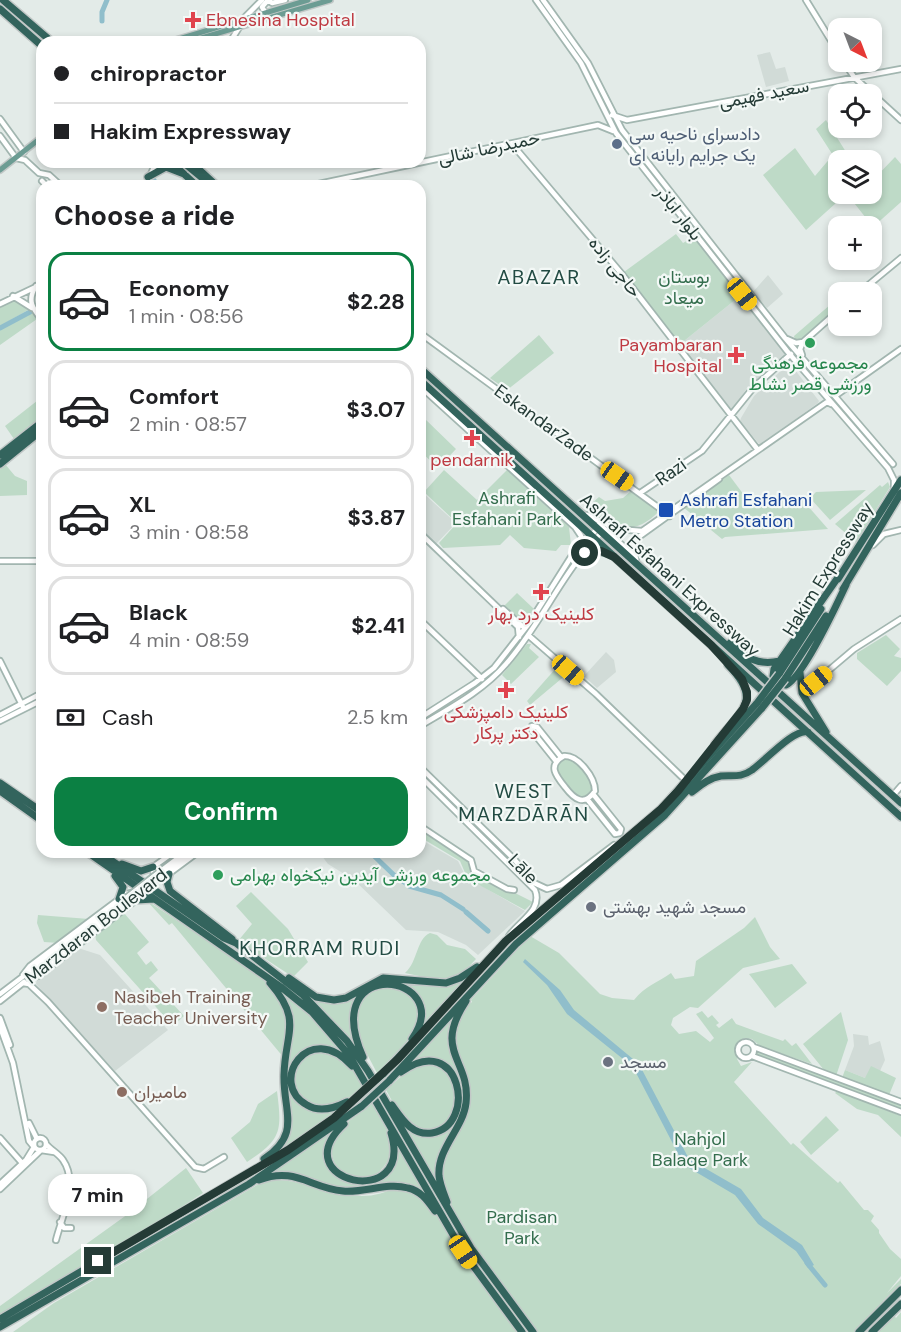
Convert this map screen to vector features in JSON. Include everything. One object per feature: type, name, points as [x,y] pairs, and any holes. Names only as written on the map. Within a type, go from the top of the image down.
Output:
[{"type":"highway","points":[[3,0],[45,36]]},
{"type":"highway","points":[[0,9],[36,41]]},
{"type":"highway","points":[[148,177],[164,168]]},
{"type":"highway","points":[[169,168],[184,174]]},
{"type":"highway","points":[[178,168],[190,180]]},
{"type":"highway","points":[[190,168],[205,180]]},
{"type":"highway","points":[[198,168],[210,180]]},
{"type":"highway","name":"Ashrafi Esfahani Expressway","points":[[426,373],[901,803]]},
{"type":"highway","name":"Ashrafi Esfahani Expressway","points":[[426,386],[475,434],[593,537],[901,817]]},
{"type":"highway","points":[[0,455],[36,427]]},
{"type":"highway","points":[[0,464],[36,435]]},
{"type":"highway","name":"Hakim Expressway","points":[[782,676],[846,585],[897,493],[901,480]]},
{"type":"highway","name":"Hakim Expressway","points":[[782,676],[839,576],[897,493]]},
{"type":"highway","points":[[839,576],[773,673],[775,681],[779,684],[790,684],[823,632],[846,585]]},
{"type":"highway","points":[[690,614],[750,659],[765,664],[780,661]]},
{"type":"highway","points":[[678,791],[743,709],[747,700],[747,692],[742,679],[711,645]]},
{"type":"highway","points":[[800,669],[799,680],[802,693],[830,739]]},
{"type":"highway","points":[[665,815],[760,705],[782,676]]},
{"type":"highway","points":[[0,1319],[294,1146],[334,1118],[398,1059],[506,941],[546,904],[641,827],[760,705]]},
{"type":"highway","points":[[387,1122],[394,1150],[393,1160],[387,1170],[380,1176],[366,1181],[355,1182],[343,1178],[331,1164],[329,1145],[337,1131],[389,1081],[531,929],[710,779],[741,776],[751,771],[798,732],[811,733]]},
{"type":"highway","points":[[0,783],[36,808]]},
{"type":"highway","points":[[0,791],[36,817]]},
{"type":"highway","points":[[101,858],[122,884],[128,899],[155,899]]},
{"type":"highway","points":[[102,858],[312,1012],[341,1044],[472,1266],[522,1332]]},
{"type":"highway","points":[[106,858],[141,871],[157,872]]},
{"type":"highway","points":[[109,859],[236,944]]},
{"type":"highway","points":[[169,874],[167,882],[170,891],[236,944],[316,997],[334,1000],[346,998],[382,978],[451,982],[487,961]]},
{"type":"highway","points":[[249,953],[318,1008],[347,1041],[368,1071],[480,1262],[533,1332]]},
{"type":"highway","points":[[195,1203],[270,1154],[283,1141],[288,1130],[284,1072],[290,1019],[283,999],[265,976]]},
{"type":"highway","points":[[368,1071],[354,1035],[354,1014],[363,994],[383,983],[404,987],[415,997],[420,1010],[417,1031],[398,1059]]},
{"type":"highway","points":[[449,1211],[441,1184],[440,1166],[444,1151],[463,1118],[466,1097],[453,1053],[451,1035],[456,1018],[477,985]]},
{"type":"highway","points":[[357,1097],[333,1108],[313,1108],[301,1101],[295,1093],[291,1074],[302,1055],[310,1050],[321,1048],[340,1054],[361,1076]]},
{"type":"highway","points":[[381,1094],[389,1099],[407,1124],[417,1131],[436,1132],[445,1128],[452,1120],[458,1102],[457,1087],[452,1074],[443,1064],[428,1060],[417,1062],[389,1081]]},
{"type":"highway","points":[[0,1327],[249,1184],[362,1106]]},
{"type":"highway","points":[[249,1184],[271,1175],[283,1174],[343,1191],[401,1186],[420,1193],[442,1216]]},
{"type":"highway","points":[[859,1332],[901,1290]]},
{"type":"highway","points":[[872,1332],[901,1304]]},
{"type":"main road","points":[[234,36],[261,0]]},
{"type":"main road","points":[[204,36],[242,22],[263,10],[268,0],[273,3],[285,0]]},
{"type":"main road","points":[[254,8],[256,12],[308,0]]},
{"type":"main road","points":[[191,36],[330,0]]},
{"type":"main road","name":"بلوار اباذر","points":[[536,0],[581,63],[616,133],[791,355],[888,468]]},
{"type":"main road","name":"بلوار اباذر","points":[[543,0],[588,63],[612,115],[622,130],[804,360],[892,464]]},
{"type":"main road","points":[[806,0],[828,36]]},
{"type":"main road","name":"سعید فهیمی","points":[[627,120],[901,69]]},
{"type":"main road","points":[[851,72],[901,120]]},
{"type":"main road","points":[[605,113],[598,125],[616,133]]},
{"type":"main road","points":[[612,115],[627,120],[622,130]]},
{"type":"main road","points":[[0,119],[24,152]]},
{"type":"main road","name":"حمیدرضا شالی","points":[[426,162],[598,125]]},
{"type":"main road","points":[[0,136],[16,158],[26,160],[39,173],[49,175],[54,180]]},
{"type":"main road","points":[[0,170],[36,142]]},
{"type":"main road","name":"حاجی زاده","points":[[512,144],[621,273],[758,450]]},
{"type":"main road","points":[[11,152],[18,150],[18,145]]},
{"type":"main road","points":[[147,180],[153,168]]},
{"type":"main road","name":"حمیدرضا شالی","points":[[343,180],[399,168]]},
{"type":"main road","points":[[872,282],[901,258]]},
{"type":"main road","points":[[0,304],[36,286]]},
{"type":"main road","points":[[32,308],[30,298],[36,289]]},
{"type":"main road","points":[[13,296],[36,313]]},
{"type":"main road","points":[[804,360],[800,350],[803,342],[828,320]]},
{"type":"main road","name":"EskandarZade","points":[[426,337],[668,514]]},
{"type":"main road","points":[[787,338],[796,343],[803,342]]},
{"type":"main road","points":[[835,396],[901,349]]},
{"type":"main road","name":"Razi","points":[[640,493],[702,451],[753,387],[796,350]]},
{"type":"main road","points":[[426,391],[475,434]]},
{"type":"main road","points":[[598,528],[642,531],[827,402],[833,405]]},
{"type":"main road","points":[[897,493],[888,468],[892,469],[892,464],[900,465]]},
{"type":"main road","points":[[426,714],[482,679],[502,659],[530,622],[581,540],[578,531],[515,470]]},
{"type":"main road","points":[[636,559],[633,550],[634,543],[668,514]]},
{"type":"main road","points":[[426,722],[490,680],[507,664],[598,528]]},
{"type":"main road","points":[[598,528],[636,559],[652,579]]},
{"type":"main road","points":[[865,553],[884,534],[901,530]]},
{"type":"main road","points":[[575,551],[593,537]]},
{"type":"main road","points":[[426,539],[518,627],[519,637]]},
{"type":"main road","points":[[576,561],[585,553],[595,551],[614,557]]},
{"type":"main road","points":[[0,560],[36,559]]},
{"type":"main road","points":[[561,572],[567,575]]},
{"type":"main road","points":[[498,607],[522,626],[530,622]]},
{"type":"main road","points":[[802,693],[848,654],[901,619]]},
{"type":"main road","points":[[426,626],[482,679]]},
{"type":"main road","points":[[528,635],[596,694],[682,777]]},
{"type":"main road","points":[[0,661],[22,707]]},
{"type":"main road","points":[[0,667],[22,707]]},
{"type":"main road","points":[[0,721],[36,697]]},
{"type":"main road","points":[[0,715],[36,702]]},
{"type":"main road","points":[[556,761],[532,731],[532,726],[537,727],[561,757]]},
{"type":"main road","points":[[569,756],[577,760],[593,780],[595,788],[593,794],[587,799],[580,801],[573,797],[554,773],[556,761],[561,757],[569,756]]},
{"type":"main road","name":"Lāle","points":[[426,773],[514,859],[534,883],[542,888],[553,889],[561,885],[641,827]]},
{"type":"main road","name":"Lāle","points":[[426,782],[535,890],[537,900],[535,907],[513,929],[506,941]]},
{"type":"main road","points":[[891,794],[901,786]]},
{"type":"main road","points":[[587,799],[615,834],[620,833],[621,829],[593,794]]},
{"type":"main road","points":[[426,830],[471,860],[474,871],[507,889],[514,890]]},
{"type":"main road","points":[[169,858],[152,875],[157,879],[169,874],[190,858]]},
{"type":"main road","name":"Marzdaran Boulevard","points":[[0,1001],[128,899],[157,872],[177,858]]},
{"type":"main road","name":"Marzdaran Boulevard","points":[[157,872],[182,858]]},
{"type":"main road","name":"Marzdaran Boulevard","points":[[1,992],[128,899]]},
{"type":"main road","points":[[23,983],[28,984],[40,996],[195,1167],[202,1170],[224,1157]]},
{"type":"main road","points":[[0,1018],[14,1062],[34,1147]]},
{"type":"main road","points":[[901,1102],[754,1047],[746,1041],[738,1048],[738,1052],[743,1057],[752,1056],[901,1112]]},
{"type":"main road","points":[[752,1056],[754,1047]]},
{"type":"main road","points":[[30,1133],[37,1139],[42,1139],[63,1161],[70,1177],[69,1190],[56,1240]]},
{"type":"main road","points":[[0,1138],[23,1164]]},
{"type":"main road","points":[[0,1189],[32,1156],[37,1139]]},
{"type":"main road","points":[[0,1184],[46,1144]]},
{"type":"main road","points":[[34,1147],[54,1152]]},
{"type":"main road","points":[[60,1222],[64,1228],[71,1228]]},
{"type":"shaded area","points":[[770,52],[776,69],[785,67],[789,81],[766,87],[757,55]]},
{"type":"shaded area","points":[[768,275],[783,294],[767,308],[753,292]]},
{"type":"shaded area","name":"Payambaran Hospital","points":[[740,296],[785,352],[785,357],[747,388],[731,412],[679,345]]},
{"type":"shaded area","points":[[786,366],[792,366],[819,401],[760,445],[740,421],[754,396]]},
{"type":"shaded area","points":[[426,496],[456,523],[436,544],[426,534]]},
{"type":"shaded area","points":[[606,652],[614,660],[616,672],[597,688],[584,676]]},
{"type":"shaded area","points":[[426,842],[458,861],[466,877],[525,911],[478,955],[466,945],[438,932],[406,930],[354,880],[328,864],[324,858],[426,858]]},
{"type":"shaded area","name":"Nasibeh Training Teacher University","points":[[78,948],[100,955],[168,1030],[115,1071],[36,984],[37,979]]},
{"type":"shaded area","points":[[853,1034],[868,1036],[869,1045],[880,1041],[885,1060],[880,1071],[865,1078],[845,1070],[854,1046]]},
{"type":"green space","points":[[826,120],[828,138],[837,138],[845,150],[830,150],[816,129]]},
{"type":"green space","points":[[795,148],[815,176],[828,161],[828,204],[835,204],[806,230],[763,175]]},
{"type":"green space","points":[[895,157],[901,164],[901,202],[882,219],[882,216],[864,216],[855,204],[882,204],[882,171]]},
{"type":"green space","name":"بوستان میعاد","points":[[676,234],[683,243],[693,237],[740,296],[679,345],[624,272]]},
{"type":"green space","points":[[15,299],[30,309],[0,326],[0,308]]},
{"type":"green space","points":[[828,307],[828,317],[799,342],[794,336]]},
{"type":"green space","points":[[32,312],[36,318],[0,345],[0,329]]},
{"type":"green space","points":[[539,335],[554,353],[507,390],[490,378]]},
{"type":"green space","points":[[36,402],[36,422],[14,439],[5,426]]},
{"type":"green space","points":[[426,420],[456,449],[438,468],[426,457]]},
{"type":"green space","points":[[5,464],[15,476],[27,481],[27,495],[0,496],[0,469]]},
{"type":"green space","name":"Ashrafi Esfahani Park","points":[[444,470],[477,500],[507,470],[569,527],[571,545],[561,545],[556,551],[524,548],[510,535],[500,545],[443,548],[439,543],[457,523],[426,494],[426,490]]},
{"type":"green space","points":[[729,475],[747,499],[800,497],[828,529],[722,539],[683,507]]},
{"type":"green space","points":[[888,482],[890,487],[856,542],[835,524],[880,485],[882,487]]},
{"type":"green space","points":[[866,490],[830,520],[810,498],[816,492]]},
{"type":"green space","points":[[631,491],[659,511],[641,525],[622,528],[613,526],[584,510],[599,497],[605,501],[623,498]]},
{"type":"green space","points":[[517,593],[534,609],[524,624],[504,606]]},
{"type":"green space","points":[[886,635],[900,649],[894,656],[901,658],[901,671],[887,686],[857,659],[857,653]]},
{"type":"green space","points":[[527,644],[531,644],[529,648],[539,657],[511,684],[502,675]]},
{"type":"green space","points":[[557,667],[567,674],[530,705],[527,701]]},
{"type":"green space","points":[[570,759],[582,768],[591,782],[592,792],[585,798],[574,795],[557,773],[560,763]]},
{"type":"green space","points":[[426,834],[469,861],[473,872],[533,902],[525,910],[481,886],[466,875],[460,861],[426,841]]},
{"type":"green space","points":[[251,892],[288,929],[308,962],[293,977],[238,941],[252,924],[236,906]]},
{"type":"green space","points":[[146,900],[247,967],[272,987],[288,1016],[284,1058],[172,923],[169,925]]},
{"type":"green space","points":[[124,913],[149,942],[137,953],[146,965],[151,961],[158,970],[149,978],[184,1016],[173,1026],[96,940],[95,933]]},
{"type":"green space","points":[[38,915],[89,919],[59,943],[44,942],[37,923]]},
{"type":"green space","points":[[755,917],[770,947],[780,959],[743,968],[698,1008],[690,1007],[673,1018],[671,1025],[679,1034],[696,1031],[710,1042],[714,1038],[696,1014],[702,1011],[708,1018],[712,1015],[719,1023],[716,1025],[719,1028],[732,1018],[736,1024],[783,1041],[785,1039],[792,1046],[796,1043],[812,1064],[760,1046],[752,1039],[744,1038],[736,1047],[737,1059],[741,1066],[752,1062],[734,1082],[791,1145],[793,1143],[838,1183],[840,1181],[864,1210],[868,1210],[874,1216],[871,1221],[890,1249],[901,1259],[901,1276],[887,1293],[901,1279],[901,1284],[883,1301],[896,1318],[901,1312],[901,1332],[13,1332],[54,1303],[264,1181],[297,1182],[348,1195],[365,1196],[382,1193],[399,1185],[344,1189],[290,1173],[268,1174],[345,1121],[328,1143],[327,1161],[336,1174],[352,1181],[370,1181],[386,1174],[395,1158],[393,1133],[416,1174],[426,1167],[387,1100],[407,1126],[419,1134],[436,1134],[450,1126],[458,1112],[459,1096],[456,1080],[448,1068],[435,1060],[419,1061],[400,1072],[465,1000],[451,1030],[451,1042],[463,1087],[464,1102],[458,1124],[440,1158],[447,1153],[466,1112],[467,1088],[454,1049],[454,1032],[463,1009],[472,1002],[471,1000],[530,936],[559,953],[600,994],[612,998],[634,1000],[647,988],[671,973],[675,979],[694,976],[696,961],[744,928]]},
{"type":"green space","points":[[430,933],[437,935],[447,945],[465,949],[476,959],[458,978],[443,981],[405,973],[422,940]]},
{"type":"green space","points":[[259,960],[301,990],[326,1002],[342,1001],[384,979],[439,984],[463,978],[472,973],[415,1037],[421,1012],[416,995],[402,985],[385,983],[368,988],[356,1002],[352,1023],[360,1054],[320,1006]]},
{"type":"green space","points":[[792,964],[807,983],[775,1008],[749,974]]},
{"type":"green space","points":[[273,984],[321,1025],[352,1064],[339,1052],[328,1047],[300,1054],[291,1088],[312,1109],[347,1104],[307,1134],[255,1166],[272,1155],[287,1138],[285,1073],[292,1028]]},
{"type":"green space","points":[[395,985],[416,1003],[417,1024],[407,1042],[377,1073],[355,1031],[359,1003],[369,991]]},
{"type":"green space","points":[[841,1012],[848,1040],[836,1076],[824,1070],[803,1044]]},
{"type":"green space","points":[[331,1051],[352,1069],[363,1086],[340,1104],[327,1106],[310,1103],[297,1093],[293,1085],[292,1077],[295,1067],[307,1053]]},
{"type":"green space","points":[[758,1051],[901,1105],[901,1110],[756,1055]]},
{"type":"green space","points":[[438,1064],[450,1075],[455,1098],[449,1118],[442,1126],[434,1131],[425,1132],[414,1128],[405,1120],[386,1090],[414,1065]]},
{"type":"green space","points":[[871,1066],[896,1078],[889,1095],[842,1078],[845,1070],[865,1078]]},
{"type":"green space","points":[[277,1091],[279,1125],[277,1133],[267,1147],[247,1162],[231,1138],[250,1122],[258,1104]]},
{"type":"green space","points":[[837,1091],[901,1116],[901,1137],[878,1115],[857,1109],[835,1093]]},
{"type":"green space","points":[[358,1103],[320,1134],[273,1164],[0,1324],[328,1125]]},
{"type":"green space","points":[[372,1103],[388,1132],[392,1154],[382,1169],[371,1177],[340,1173],[334,1161],[333,1141],[344,1125]]},
{"type":"green space","points":[[826,1116],[839,1130],[811,1155],[800,1142]]},
{"type":"green space","points":[[186,1168],[203,1193],[145,1231],[0,1316],[0,1306],[128,1214]]},
{"type":"water","points":[[525,959],[560,990],[574,1010],[639,1064],[689,1159],[741,1189],[763,1218],[802,1245],[814,1265],[808,1268],[796,1251],[758,1224],[735,1195],[684,1165],[633,1067],[567,1014],[547,985],[523,962]]},
{"type":"waterway","points":[[102,21],[102,12],[107,0]]},
{"type":"waterway","points":[[0,328],[30,312]]},
{"type":"waterway","points":[[376,858],[407,884]]},
{"type":"waterway","points":[[409,886],[441,895],[463,909]]},
{"type":"waterway","points":[[466,912],[488,931]]},
{"type":"waterway","points":[[807,1263],[825,1285]]},
{"type":"place","name":"Ebnesina Hospital","points":[[193,20]]},
{"type":"place","name":"دادسرای ناحیه سی یک جرایم رایانه ای","points":[[617,144]]},
{"type":"place","name":"مجموعه فرهنگی ورزشی قصر نشاط","points":[[810,343]]},
{"type":"place","name":"Payambaran Hospital","points":[[736,355]]},
{"type":"place","name":"pendarnik","points":[[472,438]]},
{"type":"place","name":"Ashrafi Esfahani Metro Station","points":[[666,510]]},
{"type":"place","name":"کلینیک درد بهار","points":[[541,592]]},
{"type":"place","name":"کلینیک دامپزشکی دکتر پرکار","points":[[506,690]]},
{"type":"place","name":"مجموعه ورزشی آیدین نیکخواه بهرامی","points":[[218,875]]},
{"type":"place","name":"مسجد شهید بهشتی","points":[[591,907]]},
{"type":"place","name":"Nasibeh Training Teacher University","points":[[102,1007]]},
{"type":"place","name":"مسجد","points":[[608,1062]]},
{"type":"place","name":"مامیران","points":[[122,1092]]},
{"type":"district","name":"ABAZAR","points":[[539,277]]},
{"type":"district","name":"WEST MARZDĀRĀN","points":[[524,802]]},
{"type":"district","name":"KHORRAM RUDI","points":[[320,948]]},
{"type":"route","points":[[98,1261],[288,1150],[334,1118],[398,1059],[506,941],[546,904],[661,809],[743,709],[747,700],[747,692],[742,679],[711,645],[614,557],[601,551],[585,553]]},
{"type":"park label","name":"Nahjol Balaqe Park","points":[[700,1149]]},
{"type":"park label","name":"Pardisan Park","points":[[522,1227]]}]
